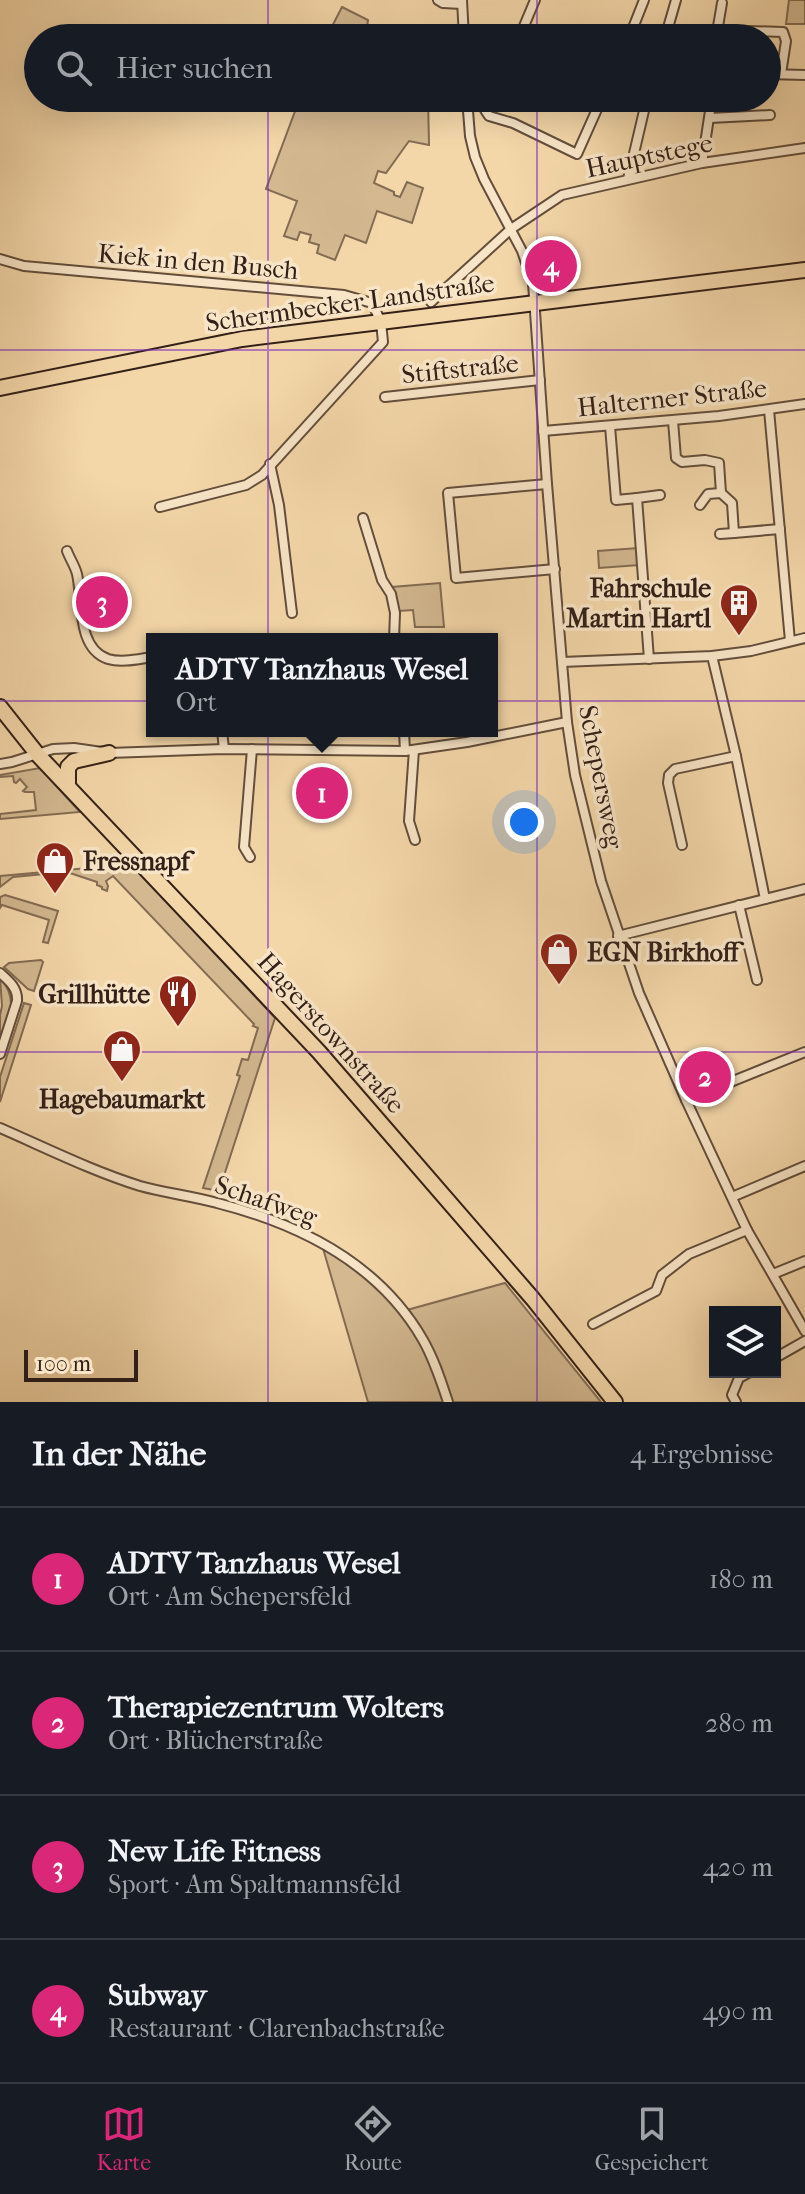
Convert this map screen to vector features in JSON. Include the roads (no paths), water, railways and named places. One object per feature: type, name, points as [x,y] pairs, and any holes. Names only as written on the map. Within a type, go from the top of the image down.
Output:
[{"type":"main road","name":"Schermbecker Landstraße","points":[[0,388],[242,339],[805,270]]},
{"type":"main road","name":"Hagerstownstraße","points":[[0,707],[38,755],[319,1052],[533,1299],[615,1402]]},
{"type":"main road","points":[[68,785],[68,767],[74,761],[109,753]]},
{"type":"street","points":[[438,0],[443,3],[462,2],[463,24]]},
{"type":"street","points":[[525,24],[535,0]]},
{"type":"street","points":[[635,24],[644,0]]},
{"type":"street","points":[[669,24],[676,0]]},
{"type":"street","points":[[719,24],[722,3]]},
{"type":"street","points":[[781,32],[786,41],[785,75]]},
{"type":"street","points":[[781,75],[805,75]]},
{"type":"street","name":"Schepersweg","points":[[468,112],[475,157],[527,262],[533,283],[567,722],[578,787],[601,881],[639,993],[686,1100],[747,1230],[805,1331]]},
{"type":"street","name":"Hauptstege","points":[[486,112],[577,154],[596,112]]},
{"type":"street","points":[[628,179],[644,112]]},
{"type":"street","points":[[702,163],[711,112]]},
{"type":"street","points":[[710,118],[770,115]]},
{"type":"street","name":"Hauptstege","points":[[431,302],[511,229],[562,195],[702,163],[805,148]]},
{"type":"street","name":"Kiek in den Busch","points":[[0,259],[24,266],[344,295],[372,303],[381,322]]},
{"type":"street","points":[[160,507],[246,485],[262,475],[383,342],[381,322]]},
{"type":"street","name":"Stiftstraße","points":[[385,397],[540,380]]},
{"type":"street","name":"Halterner Straße","points":[[543,431],[673,421],[805,404]]},
{"type":"street","points":[[769,410],[790,641]]},
{"type":"street","points":[[673,421],[676,458],[682,462],[705,460],[719,463],[721,493],[732,503],[734,533]]},
{"type":"street","points":[[610,426],[616,500],[660,495]]},
{"type":"street","points":[[270,464],[279,505],[292,613]]},
{"type":"street","points":[[547,484],[448,493],[449,507],[456,578],[555,569]]},
{"type":"street","points":[[700,505],[708,494],[721,493]]},
{"type":"street","points":[[637,498],[649,659]]},
{"type":"street","points":[[363,518],[382,580],[391,594],[395,613],[393,633]]},
{"type":"street","points":[[720,534],[780,529]]},
{"type":"street","points":[[67,551],[77,571],[83,623],[96,652],[121,661],[146,658]]},
{"type":"street","points":[[562,662],[712,656],[751,651],[805,638]]},
{"type":"street","points":[[712,656],[765,899]]},
{"type":"street","points":[[498,734],[567,722]]},
{"type":"street","points":[[223,737],[224,749]]},
{"type":"street","points":[[406,737],[410,750],[409,821],[415,840]]},
{"type":"street","points":[[0,764],[53,749],[74,748],[109,753],[224,749],[410,750],[483,737]]},
{"type":"street","points":[[250,857],[244,847],[252,749]]},
{"type":"street","points":[[682,845],[668,783],[669,775],[675,769],[736,756]]},
{"type":"street","points":[[618,936],[805,889]]},
{"type":"street","points":[[739,905],[757,980]]},
{"type":"street","points":[[0,973],[18,995],[0,1054]]},
{"type":"street","points":[[686,1100],[805,1052]]},
{"type":"street","name":"Schafweg","points":[[0,1128],[118,1178],[255,1214],[300,1230],[328,1245],[354,1264],[405,1312],[424,1342],[448,1402]]},
{"type":"street","points":[[732,1197],[805,1166]]},
{"type":"street","points":[[593,1324],[656,1291],[662,1275],[689,1254],[747,1230]]},
{"type":"street","points":[[773,1274],[805,1261]]},
{"type":"street","points":[[781,1355],[805,1341]]},
{"type":"street","points":[[736,1402],[732,1395],[739,1378]]},
{"type":"place","name":"Subway","points":[[551,266]]},
{"type":"place","name":"New Life Fitness","points":[[102,602]]},
{"type":"place","name":"Fahrschule Martin Hartl","points":[[739,637]]},
{"type":"place","name":"ADTV Tanzhaus Wesel","points":[[322,793]]},
{"type":"place","name":"Fressnapf","points":[[55,895]]},
{"type":"place","name":"EGN Birkhoff","points":[[559,986]]},
{"type":"place","name":"Grillhütte","points":[[178,1028]]},
{"type":"place","name":"Therapiezentrum Wolters","points":[[705,1077]]},
{"type":"place","name":"Hagebaumarkt","points":[[122,1083]]}]
